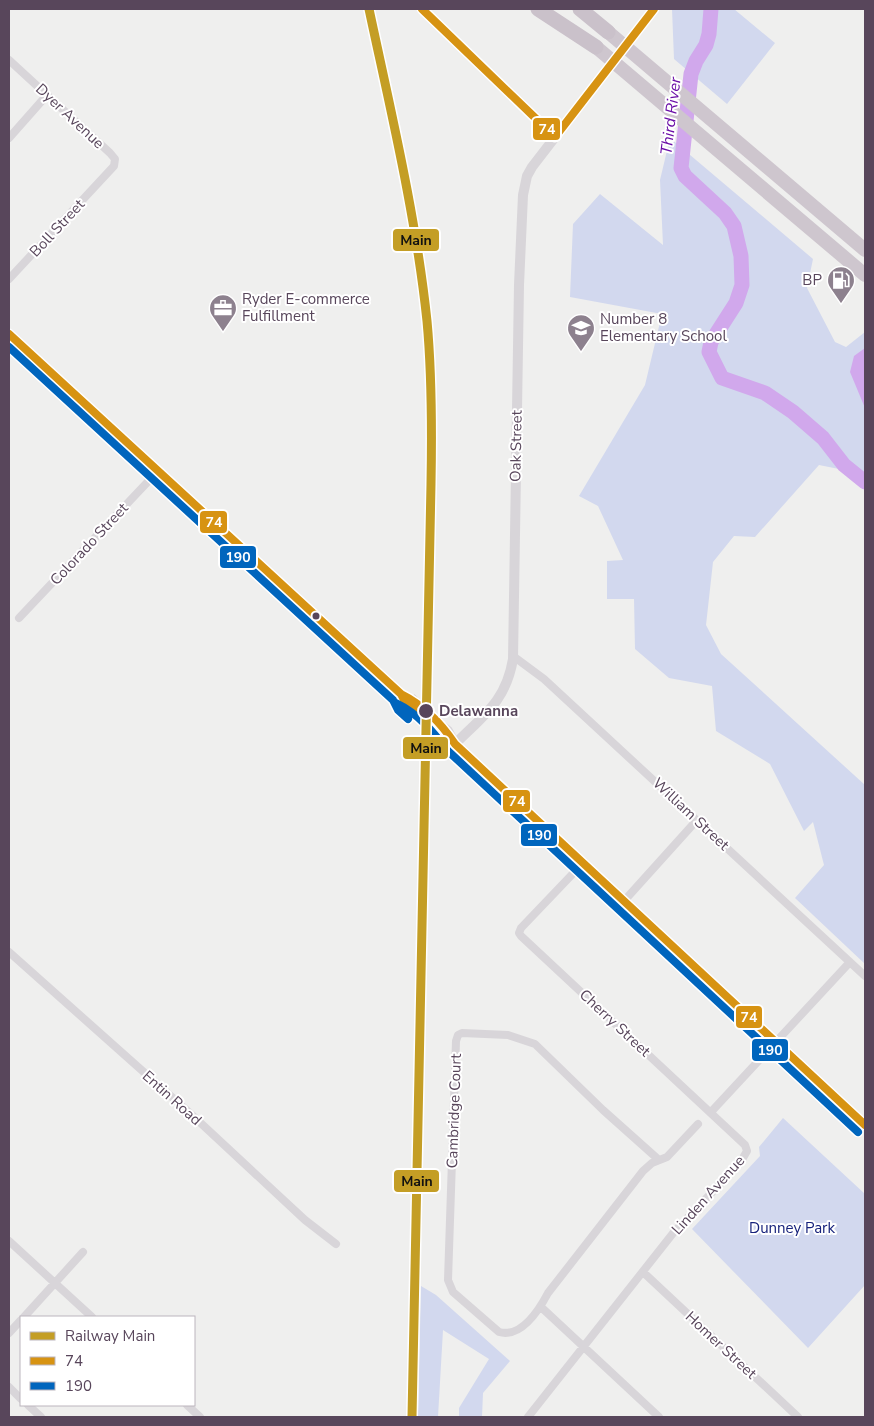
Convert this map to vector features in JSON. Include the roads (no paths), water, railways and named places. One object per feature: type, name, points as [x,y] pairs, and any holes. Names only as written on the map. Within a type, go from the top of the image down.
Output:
[{"type":"highway","points":[[538,9],[596,47]]},
{"type":"highway","points":[[551,9],[865,275]]},
{"type":"highway","points":[[580,9],[865,250]]},
{"type":"highway","points":[[591,9],[608,32]]},
{"type":"street","points":[[422,9],[555,137]]},
{"type":"street","name":"Oak Street","points":[[455,744],[500,697],[510,676],[513,656],[518,285],[523,196],[528,172],[650,10]]},
{"type":"street","name":"Dyer Avenue","points":[[9,60],[110,153],[115,160],[114,166],[105,176]]},
{"type":"street","points":[[9,138],[47,95]]},
{"type":"street","name":"Boll Street","points":[[9,279],[105,176]]},
{"type":"street","points":[[9,334],[401,694],[411,709]]},
{"type":"street","name":"Colorado Street","points":[[20,618],[158,470]]},
{"type":"street","name":"William Street","points":[[513,656],[544,679],[865,976]]},
{"type":"street","points":[[401,694],[411,698]]},
{"type":"street","points":[[443,727],[448,731],[455,744]]},
{"type":"street","points":[[442,738],[455,744],[584,862],[865,1125]]},
{"type":"street","points":[[624,900],[697,820]]},
{"type":"street","name":"Cherry Street","points":[[584,862],[521,928],[519,934],[711,1112]]},
{"type":"street","name":"Entin Road","points":[[9,952],[305,1220],[336,1244]]},
{"type":"street","points":[[711,1112],[850,962]]},
{"type":"street","name":"Cambridge Court","points":[[659,1160],[603,1110],[535,1044],[508,1035],[462,1033],[458,1035],[456,1042],[448,1280],[453,1292],[499,1332],[507,1334],[519,1329],[541,1307],[548,1293],[643,1171],[652,1163],[667,1157],[698,1124]]},
{"type":"street","name":"Linden Avenue","points":[[528,1417],[674,1232],[740,1163],[747,1151],[745,1145],[711,1112]]},
{"type":"street","points":[[9,1241],[91,1316]]},
{"type":"street","points":[[24,1316],[83,1252]]},
{"type":"street","name":"Homer Street","points":[[643,1272],[798,1417]]},
{"type":"street","points":[[541,1307],[659,1417]]},
{"type":"street","points":[[9,1333],[20,1320]]},
{"type":"street","points":[[9,1387],[20,1397]]},
{"type":"street","points":[[29,1406],[41,1417]]},
{"type":"street","points":[[188,1406],[200,1417]]},
{"type":"waterway","name":"Third River","points":[[711,9],[706,45],[696,61],[691,74],[681,168],[685,176],[725,213],[734,226],[741,256],[742,285],[736,303],[711,342],[709,352],[722,378],[765,393],[793,412],[823,438],[844,465],[865,482]]},
{"type":"tunnel","points":[[411,698],[443,727]]},
{"type":"tunnel","points":[[411,709],[442,738]]},
{"type":"rail line","name":"Main","points":[[369,9],[402,164],[416,242],[427,321],[431,382],[431,484],[412,1417]]},
{"type":"place","name":"BP","points":[[841,304]]},
{"type":"place","name":"Ryder E-commerce Fulfillment","points":[[223,332]]},
{"type":"place","name":"Number 8 Elementary School","points":[[581,352]]},
{"type":"place","name":"Delawanna","points":[[426,711]]},
{"type":"park label","name":"Dunney Park","points":[[792,1228]]}]
